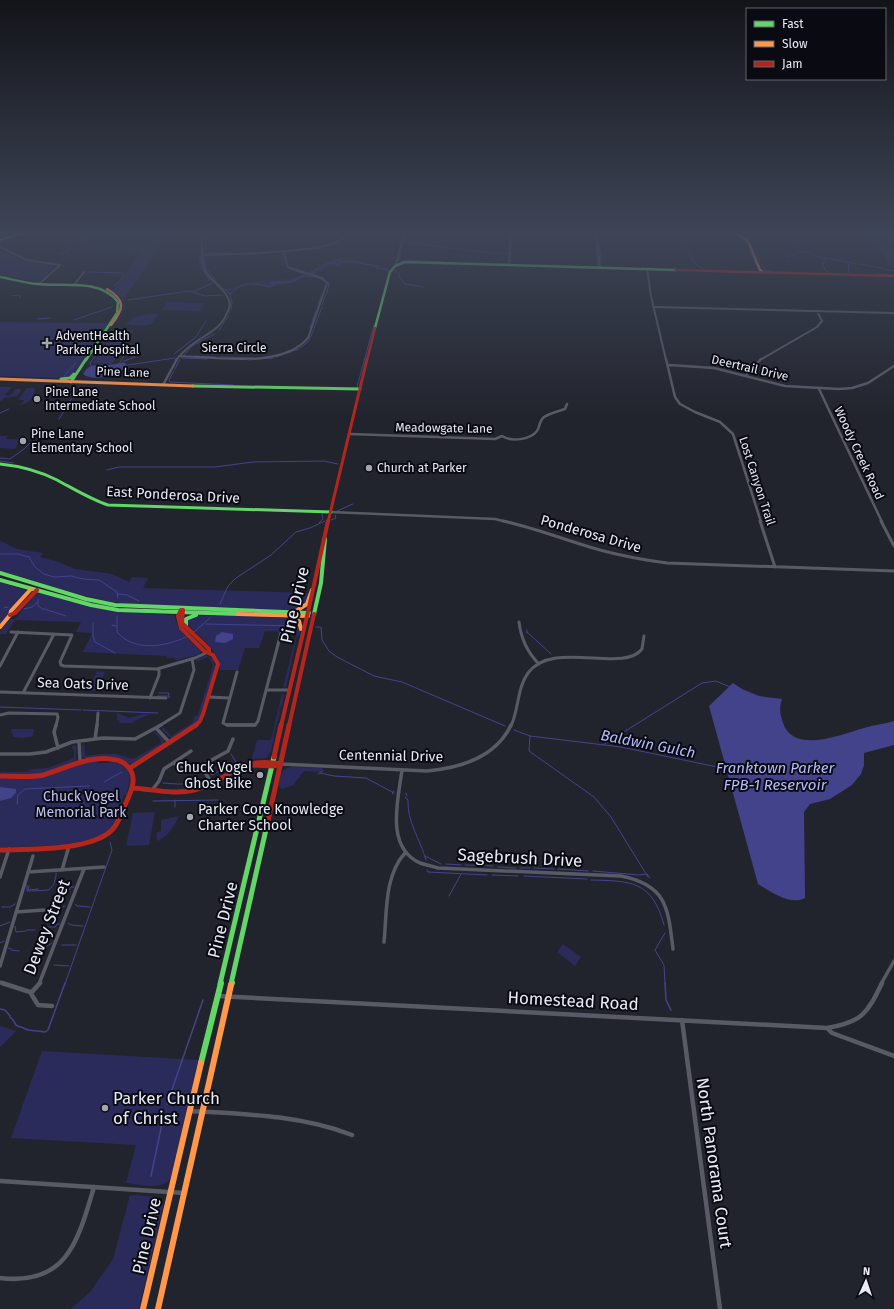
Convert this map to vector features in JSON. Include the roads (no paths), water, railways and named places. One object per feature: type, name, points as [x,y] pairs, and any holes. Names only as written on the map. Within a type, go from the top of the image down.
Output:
[{"type":"main road","points":[[72,381],[109,326],[122,311],[123,304],[120,298],[114,293]]},
{"type":"main road","name":"Pine Drive","points":[[143,1309],[217,996],[242,900],[298,647],[384,293]]},
{"type":"main road","points":[[42,378],[64,379],[70,377],[79,366],[82,365]]},
{"type":"main road","points":[[82,365],[83,366],[77,376],[79,379],[111,381]]},
{"type":"main road","name":"Pine Lane","points":[[0,378],[42,378],[72,381],[111,381],[164,384]]},
{"type":"main road","name":"Pine Lane","points":[[0,378],[244,387],[360,389]]},
{"type":"main road","name":"East Ponderosa Drive","points":[[0,464],[39,472],[60,481],[85,498],[108,505],[331,512]]},
{"type":"main road","name":"Pine Drive","points":[[158,1309],[321,583],[325,538]]},
{"type":"main road","points":[[0,573],[106,603],[219,614],[294,618],[301,623],[298,647]]},
{"type":"main road","points":[[0,580],[108,608],[182,611],[231,610],[292,612],[307,614]]},
{"type":"main road","points":[[0,627],[10,615],[11,611],[31,589]]},
{"type":"main road","points":[[10,615],[15,613],[37,590]]},
{"type":"main road","points":[[292,612],[306,605],[312,590]]},
{"type":"main road","points":[[130,768],[170,743],[198,723],[208,697],[218,665],[216,658],[209,652],[197,636],[182,622],[182,611]]},
{"type":"main road","points":[[182,611],[178,623],[186,634],[204,651],[209,652]]},
{"type":"main road","points":[[186,626],[185,621],[191,616],[214,616],[219,614]]},
{"type":"main road","points":[[279,616],[314,614]]},
{"type":"main road","points":[[0,776],[41,775],[80,761],[94,759],[123,762],[130,768],[133,776],[132,788],[120,820],[103,838],[92,843],[69,846],[0,850]]},
{"type":"main road","name":"Centennial Drive","points":[[132,788],[191,790],[212,782],[252,761],[274,760],[281,764]]},
{"type":"main road","name":"Centennial Drive","points":[[234,770],[253,765],[272,766],[281,764]]},
{"type":"street","points":[[164,384],[179,356],[189,347],[218,329],[223,322],[230,306],[230,301],[225,293]]},
{"type":"street","name":"Sierra Circle","points":[[179,356],[262,358],[289,352],[305,342],[312,327],[324,293]]},
{"type":"street","name":"Lost Canyon Trail","points":[[651,293],[675,397],[681,405],[723,423],[733,434],[775,567]]},
{"type":"street","points":[[655,307],[894,313]]},
{"type":"street","points":[[745,376],[761,359],[818,327],[822,321],[817,310]]},
{"type":"street","name":"Deertrail Drive","points":[[668,365],[708,367],[778,385],[819,389],[843,389],[859,386],[873,380],[894,366]]},
{"type":"street","name":"Woody Creek Road","points":[[819,389],[868,495],[894,546]]},
{"type":"street","name":"Meadowgate Lane","points":[[350,434],[495,438],[502,436],[508,440],[520,440],[534,434],[544,417],[565,408],[568,404]]},
{"type":"street","name":"Ponderosa Drive","points":[[331,512],[494,519],[517,523],[593,548],[637,559],[683,564],[894,571]]},
{"type":"street","points":[[519,622],[520,635],[523,645],[539,664]]},
{"type":"street","points":[[12,632],[72,636],[60,662],[62,665],[159,668],[192,659],[209,652]]},
{"type":"street","points":[[0,666],[18,632]]},
{"type":"street","points":[[237,672],[223,724],[254,726],[258,722],[281,633]]},
{"type":"street","points":[[23,693],[54,634]]},
{"type":"street","name":"Centennial Drive","points":[[281,764],[427,771],[453,767],[470,762],[490,750],[498,743],[508,730],[513,720],[524,679],[539,664],[552,659],[565,657],[628,657],[641,650],[644,645],[644,636]]},
{"type":"street","points":[[0,754],[30,754],[46,752],[79,741],[95,739],[137,738],[180,713],[194,672],[192,659]]},
{"type":"street","points":[[150,698],[159,674],[159,668]]},
{"type":"street","points":[[266,690],[288,690]]},
{"type":"street","name":"Sea Oats Drive","points":[[0,692],[166,698]]},
{"type":"street","points":[[208,697],[229,698]]},
{"type":"street","points":[[0,715],[9,713],[57,714],[58,717],[54,732],[58,748]]},
{"type":"street","points":[[95,739],[98,713]]},
{"type":"street","points":[[156,728],[170,743]]},
{"type":"street","points":[[174,763],[181,767],[201,766],[228,751],[233,739]]},
{"type":"street","points":[[79,741],[80,761]]},
{"type":"street","points":[[153,789],[164,770],[192,751]]},
{"type":"street","points":[[201,766],[212,782]]},
{"type":"street","points":[[384,942],[392,872],[400,858],[405,853],[399,842],[396,830],[402,770]]},
{"type":"street","points":[[159,781],[160,789]]},
{"type":"street","name":"Dewey Street","points":[[62,870],[69,846]]},
{"type":"street","points":[[0,877],[9,849]]},
{"type":"street","name":"Sagebrush Drive","points":[[405,853],[418,862],[438,868],[621,876],[637,879],[653,888],[666,906],[673,950]]},
{"type":"street","points":[[0,966],[33,856]]},
{"type":"street","points":[[28,872],[104,867]]},
{"type":"street","name":"Dewey Street","points":[[31,993],[40,983],[84,869]]},
{"type":"street","points":[[16,912],[44,910]]},
{"type":"street","name":"Homestead Road","points":[[217,996],[826,1028],[848,1024],[867,1012],[894,961]]},
{"type":"street","points":[[0,982],[31,993],[37,1005],[52,1006]]},
{"type":"street","name":"North Panorama Court","points":[[682,1020],[720,1309]]},
{"type":"street","points":[[826,1028],[832,1034],[894,1056]]},
{"type":"street","points":[[190,1111],[240,1114],[296,1120],[332,1128],[352,1135]]},
{"type":"street","points":[[0,1181],[184,1193]]},
{"type":"street","points":[[0,1278],[30,1279],[46,1273],[62,1262],[72,1249],[80,1234],[94,1187]]},
{"type":"water","points":[[125,363],[128,366],[118,372],[99,378],[88,377],[83,374],[86,369],[94,365]]},
{"type":"water","points":[[222,632],[233,634],[233,639],[225,643],[215,642],[216,636]]},
{"type":"water","name":"Franktown Parker FPB-1 Reservoir","points":[[733,683],[742,689],[759,696],[782,699],[780,711],[783,723],[789,733],[797,738],[819,740],[894,721],[894,745],[864,753],[864,765],[861,774],[852,785],[830,799],[810,804],[804,812],[805,898],[799,900],[780,897],[758,884],[709,706]]},
{"type":"water","points":[[0,787],[16,789],[16,793],[11,798],[0,801]]},
{"type":"waterway","points":[[128,300],[175,293]]},
{"type":"waterway","points":[[196,293],[205,296],[222,295]]},
{"type":"waterway","points":[[230,294],[232,302]]},
{"type":"waterway","points":[[322,305],[326,294]]},
{"type":"waterway","points":[[12,296],[19,295],[20,298]]},
{"type":"waterway","points":[[318,306],[321,296]]},
{"type":"waterway","points":[[231,309],[232,303]]},
{"type":"waterway","points":[[74,320],[112,307]]},
{"type":"waterway","points":[[314,328],[322,307]]},
{"type":"waterway","points":[[310,328],[316,311]]},
{"type":"waterway","points":[[219,330],[229,315]]},
{"type":"waterway","points":[[37,319],[50,318]]},
{"type":"waterway","points":[[174,354],[196,337],[206,321]]},
{"type":"waterway","points":[[357,387],[374,325]]},
{"type":"waterway","points":[[309,340],[314,329]]},
{"type":"waterway","points":[[184,355],[192,346],[214,334]]},
{"type":"waterway","points":[[300,348],[309,341]]},
{"type":"waterway","points":[[276,357],[299,349]]},
{"type":"waterway","points":[[91,366],[90,363],[98,353]]},
{"type":"waterway","points":[[119,364],[125,354]]},
{"type":"waterway","points":[[195,356],[216,357]]},
{"type":"waterway","points":[[122,364],[124,361],[135,357]]},
{"type":"waterway","points":[[220,357],[253,358]]},
{"type":"waterway","points":[[128,365],[175,358]]},
{"type":"waterway","points":[[182,358],[207,359]]},
{"type":"waterway","points":[[248,360],[273,358]]},
{"type":"waterway","points":[[175,369],[180,359]]},
{"type":"waterway","points":[[66,374],[76,363]]},
{"type":"waterway","points":[[174,371],[169,380],[170,382],[233,385]]},
{"type":"waterway","points":[[73,396],[79,387]]},
{"type":"waterway","points":[[69,394],[73,396]]},
{"type":"waterway","points":[[59,419],[73,396]]},
{"type":"waterway","points":[[47,410],[52,406]]},
{"type":"waterway","points":[[0,413],[9,409]]},
{"type":"waterway","points":[[0,458],[10,459],[30,443]]},
{"type":"waterway","points":[[0,461],[13,463]]},
{"type":"waterway","points":[[107,470],[119,467],[215,467],[253,462],[324,461],[338,464]]},
{"type":"waterway","points":[[337,511],[353,504]]},
{"type":"waterway","points":[[319,523],[323,519],[322,514]]},
{"type":"waterway","points":[[331,520],[336,518],[335,515]]},
{"type":"waterway","points":[[220,604],[228,586],[236,578],[271,555],[296,532],[310,528],[325,521]]},
{"type":"waterway","name":"Baldwin Gulch","points":[[0,554],[18,554],[29,557],[35,567],[44,574],[54,577],[71,576],[83,579],[99,580],[117,592],[118,598]]},
{"type":"waterway","points":[[118,594],[127,595],[139,601]]},
{"type":"waterway","points":[[24,609],[32,607],[38,602]]},
{"type":"waterway","points":[[38,602],[38,606],[41,608],[66,616]]},
{"type":"waterway","points":[[4,608],[8,607]]},
{"type":"waterway","name":"Baldwin Gulch","points":[[117,616],[117,632],[132,643],[150,646],[169,643],[186,637]]},
{"type":"waterway","name":"Baldwin Gulch","points":[[194,632],[210,618]]},
{"type":"waterway","points":[[93,623],[93,636],[95,642],[115,653]]},
{"type":"waterway","name":"Baldwin Gulch","points":[[206,624],[297,626]]},
{"type":"waterway","name":"Baldwin Gulch","points":[[112,625],[116,626]]},
{"type":"waterway","name":"Baldwin Gulch","points":[[316,627],[321,627],[322,640],[329,651],[337,657],[374,676],[402,682],[505,726]]},
{"type":"waterway","points":[[527,632],[551,654]]},
{"type":"waterway","points":[[603,745],[702,683],[716,681],[730,687]]},
{"type":"waterway","points":[[159,693],[169,693],[168,697],[170,697]]},
{"type":"waterway","points":[[158,696],[167,696]]},
{"type":"waterway","points":[[0,707],[81,710]]},
{"type":"waterway","points":[[83,710],[158,713]]},
{"type":"waterway","name":"Baldwin Gulch","points":[[514,730],[530,736]]},
{"type":"waterway","name":"Baldwin Gulch","points":[[530,736],[603,745]]},
{"type":"waterway","points":[[530,736],[529,751],[594,797],[611,817],[646,874]]},
{"type":"waterway","name":"Baldwin Gulch","points":[[603,745],[621,747],[727,769]]},
{"type":"waterway","points":[[226,768],[236,762],[231,754]]},
{"type":"waterway","points":[[207,770],[212,775],[225,768]]},
{"type":"waterway","points":[[318,774],[323,771]]},
{"type":"waterway","points":[[104,782],[122,772]]},
{"type":"waterway","points":[[320,773],[334,776],[366,778],[393,792]]},
{"type":"waterway","points":[[163,783],[177,784]]},
{"type":"waterway","points":[[186,784],[197,783]]},
{"type":"waterway","points":[[178,784],[185,784]]},
{"type":"waterway","points":[[17,804],[18,795],[25,789],[89,786]]},
{"type":"waterway","points":[[405,797],[408,800],[408,808],[412,823],[426,860]]},
{"type":"waterway","points":[[175,801],[218,800]]},
{"type":"waterway","points":[[153,801],[175,801]]},
{"type":"waterway","points":[[175,801],[175,807]]},
{"type":"waterway","points":[[65,984],[112,850],[110,842]]},
{"type":"waterway","points":[[425,856],[441,864]]},
{"type":"waterway","points":[[446,864],[461,865]]},
{"type":"waterway","points":[[465,865],[493,866]]},
{"type":"waterway","points":[[498,867],[516,868]]},
{"type":"waterway","points":[[520,868],[530,868]]},
{"type":"waterway","points":[[534,868],[554,869]]},
{"type":"waterway","points":[[558,869],[588,871]]},
{"type":"waterway","points":[[427,870],[428,872],[487,875]]},
{"type":"waterway","points":[[593,871],[639,875],[646,874]]},
{"type":"waterway","points":[[449,896],[461,874]]},
{"type":"waterway","points":[[646,874],[650,878]]},
{"type":"waterway","points":[[492,875],[518,876]]},
{"type":"waterway","points":[[54,883],[56,876]]},
{"type":"waterway","points":[[524,876],[587,879]]},
{"type":"waterway","points":[[591,880],[618,881],[638,886],[653,900],[659,910],[664,925]]},
{"type":"waterway","points":[[32,891],[49,890],[54,884]]},
{"type":"waterway","points":[[27,885],[27,891],[31,891]]},
{"type":"waterway","points":[[29,886],[28,890],[38,889]]},
{"type":"waterway","points":[[57,890],[69,890],[71,887],[74,887]]},
{"type":"waterway","points":[[2,907],[10,907],[15,904]]},
{"type":"waterway","points":[[75,904],[77,906],[90,907]]},
{"type":"waterway","points":[[53,908],[61,908],[65,906]]},
{"type":"waterway","points":[[0,926],[10,922]]},
{"type":"waterway","points":[[68,923],[71,925],[83,926]]},
{"type":"waterway","points":[[46,927],[55,927],[57,924],[60,924]]},
{"type":"waterway","points":[[15,926],[16,932],[26,931]]},
{"type":"waterway","points":[[27,930],[35,930]]},
{"type":"waterway","points":[[665,933],[655,950],[664,965],[665,984]]},
{"type":"waterway","points":[[0,943],[4,941]]},
{"type":"waterway","points":[[38,946],[46,947],[52,943]]},
{"type":"waterway","points":[[62,945],[76,945]]},
{"type":"waterway","points":[[11,950],[19,951]]},
{"type":"waterway","points":[[54,965],[69,966]]},
{"type":"waterway","points":[[38,1031],[45,1032],[48,1030],[65,983]]},
{"type":"waterway","points":[[665,983],[666,1000],[671,1010]]},
{"type":"waterway","points":[[167,1104],[203,1000]]},
{"type":"waterway","points":[[0,1009],[5,1010],[10,1016]]},
{"type":"waterway","points":[[13,1020],[16,1025],[20,1027]]},
{"type":"waterway","points":[[21,1027],[28,1030],[37,1031]]},
{"type":"waterway","points":[[151,1176],[163,1119]]},
{"type":"place","name":"AdventHealth Parker Hospital","points":[[47,343]]},
{"type":"place","name":"Pine Lane Intermediate School","points":[[37,399]]},
{"type":"place","name":"Pine Lane Elementary School","points":[[23,441]]},
{"type":"place","name":"Church at Parker","points":[[369,468]]},
{"type":"place","name":"Chuck Vogel Ghost Bike","points":[[260,775]]},
{"type":"place","name":"Parker Core Knowledge Charter School","points":[[190,817]]},
{"type":"place","name":"Parker Church of Christ","points":[[105,1108]]},
{"type":"park label","name":"Chuck Vogel Memorial Park","points":[[81,804]]}]
